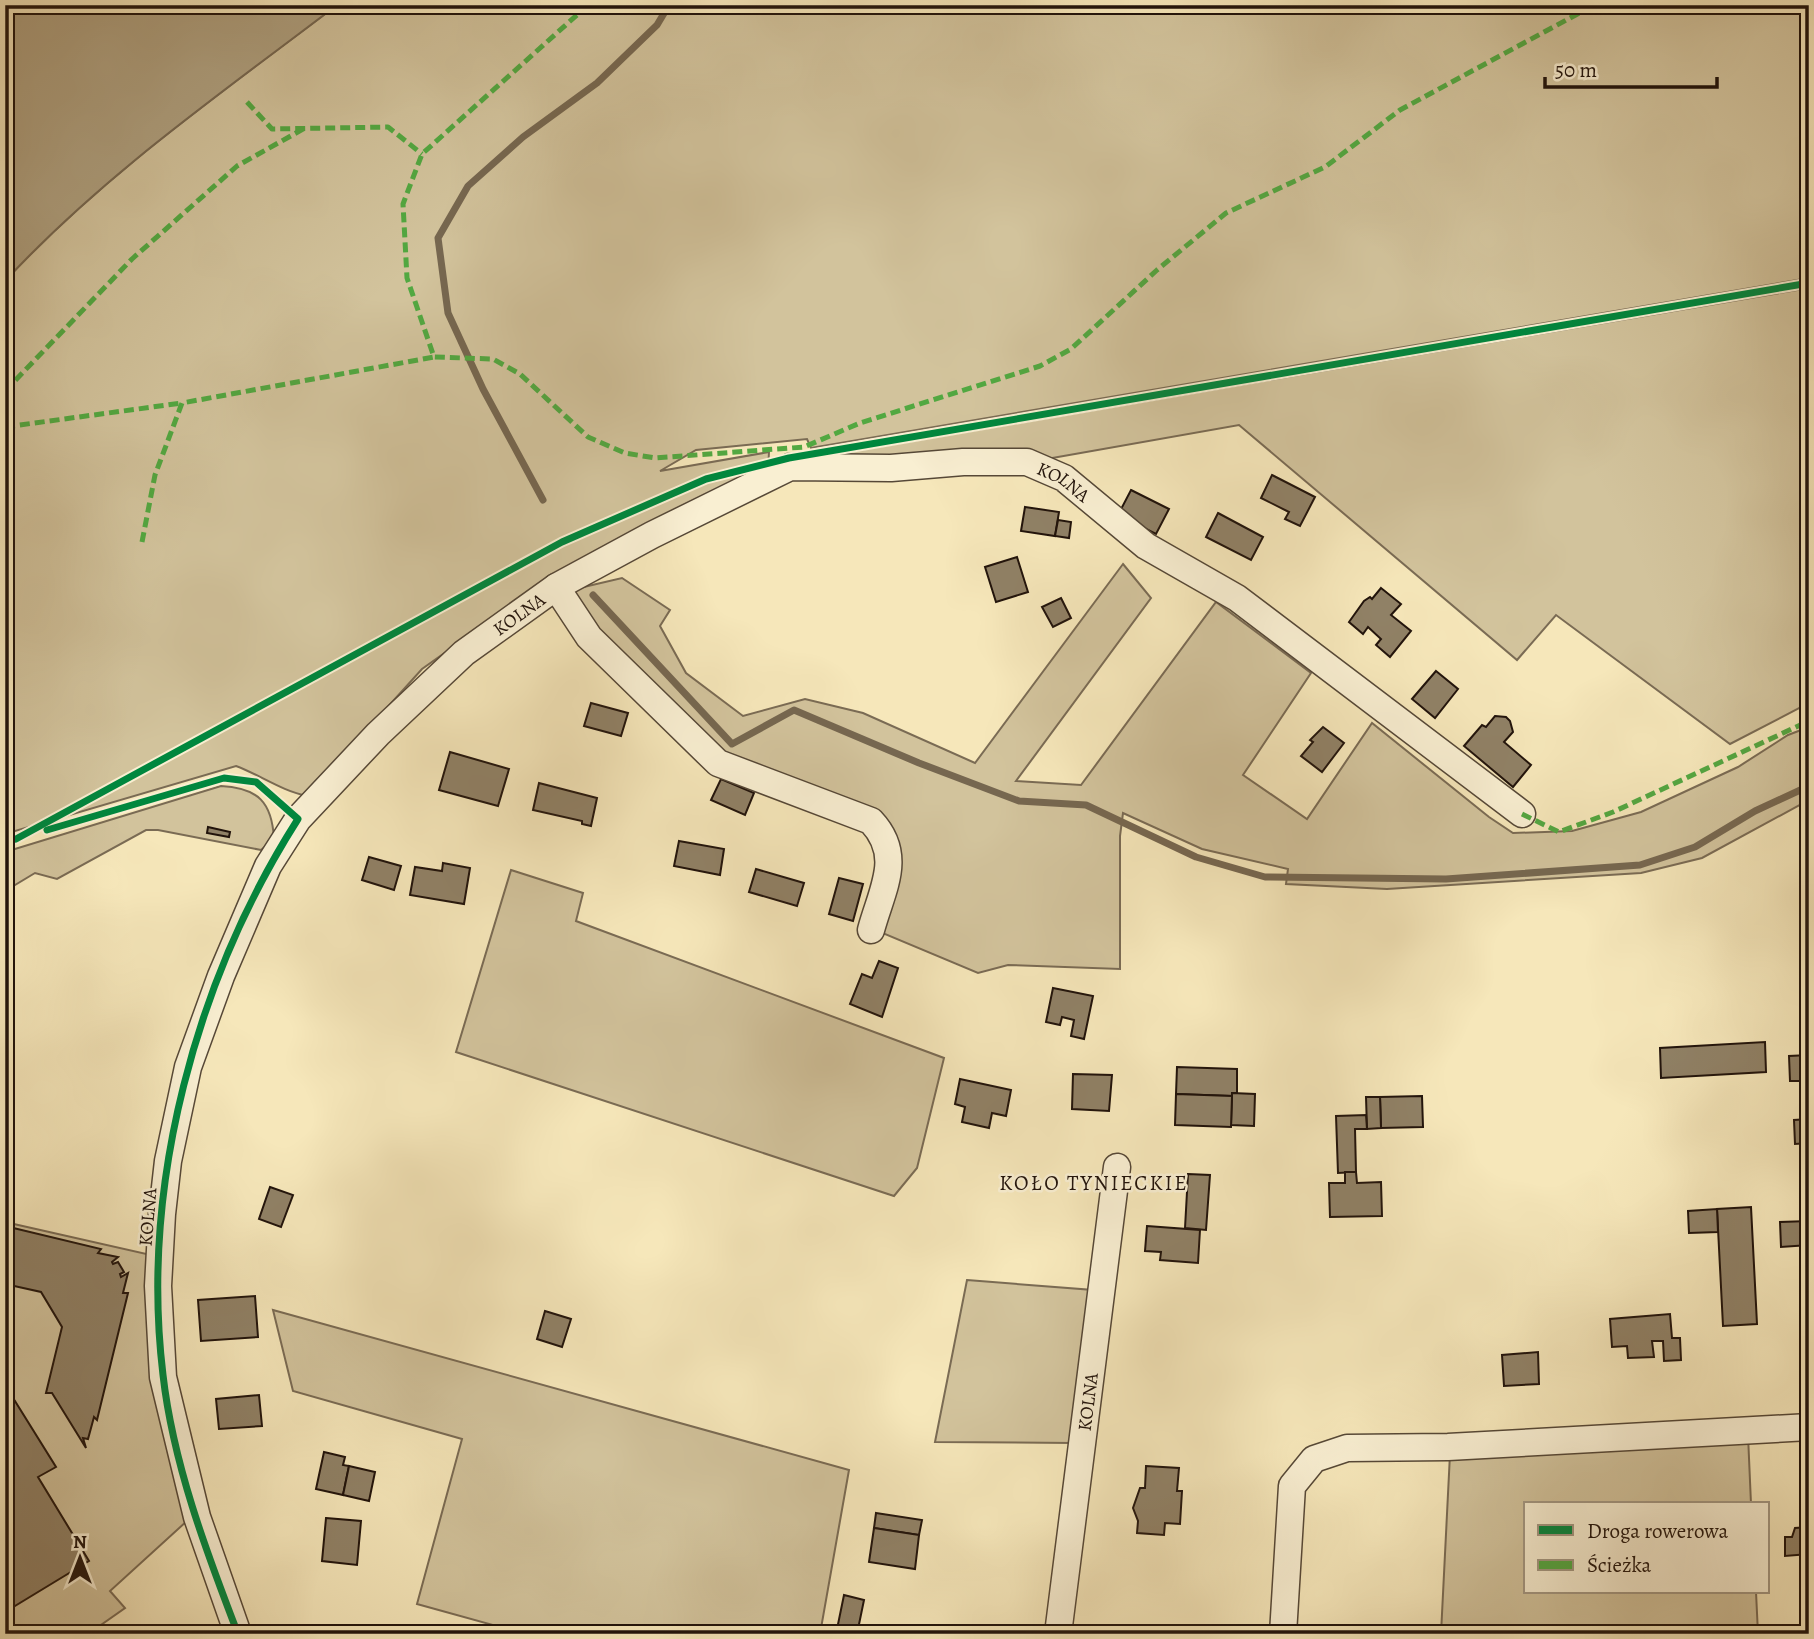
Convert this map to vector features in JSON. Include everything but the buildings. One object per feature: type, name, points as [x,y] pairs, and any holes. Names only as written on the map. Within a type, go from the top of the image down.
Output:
[{"type":"street","name":"KOLNA","points":[[238,1634],[197,1517],[163,1377],[158,1286],[162,1214],[170,1149],[188,1067],[220,976],[268,866],[298,819],[378,734],[464,653],[556,587],[675,523],[790,467],[891,468],[963,462],[1027,462],[1064,478],[1146,546],[1237,598],[1522,814]]},
{"type":"street","points":[[556,587],[589,637],[718,763],[871,821],[881,831],[891,857],[871,930]]},
{"type":"street","name":"KOLNA","points":[[1058,1634],[1117,1167]]},
{"type":"street","points":[[1283,1634],[1292,1486],[1314,1459],[1347,1448],[1448,1447],[1809,1427]]},
{"type":"shaded area","points":[[5,5],[337,5],[123,170],[82,205],[5,281]]},
{"type":"shaded area","points":[[337,5],[1809,5],[1809,278],[811,448],[807,439],[696,450],[660,471],[769,452],[768,470],[536,588],[422,669],[307,796],[236,766],[5,834],[5,281],[82,205],[123,170]]},
{"type":"shaded area","points":[[1809,288],[1809,703],[1730,744],[1556,615],[1517,660],[1239,425],[1041,460],[806,459]]},
{"type":"shaded area","points":[[1123,564],[1151,598],[1016,781],[1081,785],[1216,602],[1311,673],[1243,775],[1307,819],[1372,723],[1489,817],[1513,833],[1572,831],[1641,812],[1738,767],[1788,735],[1809,727],[1809,800],[1702,858],[1641,873],[1387,889],[1286,884],[1288,869],[1202,849],[1123,813],[1120,836],[1120,969],[1008,965],[978,973],[880,932],[899,848],[723,756],[600,640],[571,590],[622,578],[670,610],[660,626],[686,673],[743,716],[805,699],[863,713],[975,763]]},
{"type":"shaded area","points":[[221,786],[254,794],[266,806],[274,839],[261,850],[146,830],[57,879],[35,873],[5,891],[5,852]]},
{"type":"shaded area","points":[[511,870],[583,893],[576,921],[944,1058],[917,1168],[894,1196],[456,1052]]},
{"type":"shaded area","points":[[5,1222],[151,1255],[188,1520],[110,1591],[125,1608],[88,1634],[5,1634]]},
{"type":"shaded area","points":[[967,1280],[1093,1290],[1073,1443],[935,1442]]},
{"type":"shaded area","points":[[273,1310],[849,1470],[820,1634],[525,1634],[417,1604],[462,1439],[293,1391]]},
{"type":"shaded area","points":[[1748,1435],[1751,1502],[1524,1502],[1524,1594],[1756,1594],[1758,1634],[1441,1634],[1450,1454]]},
{"type":"waterway","points":[[543,500],[483,389],[448,313],[438,238],[468,186],[523,137],[597,83],[657,25],[669,5]]},
{"type":"waterway","points":[[593,595],[732,744],[794,710],[919,763],[1019,801],[1086,805],[1196,857],[1265,877],[1446,879],[1640,865],[1695,847],[1755,811],[1809,786]]},
{"type":"marked path","points":[[588,5],[422,154],[403,204],[407,278],[434,357],[493,359],[520,374],[588,437],[625,453],[655,458],[804,447],[860,423],[1040,366],[1071,349],[1157,270],[1226,213],[1325,167],[1400,110],[1594,5]]},
{"type":"marked path","points":[[247,102],[272,129],[388,127],[422,154]]},
{"type":"marked path","points":[[5,391],[132,259],[237,166],[305,128]]},
{"type":"marked path","points":[[142,542],[155,475],[182,403],[434,357]]},
{"type":"marked path","points":[[5,427],[182,403]]},
{"type":"marked path","points":[[1522,814],[1559,832],[1613,812],[1809,721]]},
{"type":"cycle path","points":[[16,839],[562,542],[706,479],[789,458],[1809,283]]},
{"type":"cycle path","points":[[47,830],[224,778],[256,782],[298,819],[262,881],[231,947],[204,1015],[184,1086],[169,1158],[160,1230],[158,1303],[163,1375],[174,1441],[192,1506],[238,1634]]},
{"type":"district","name":"KOŁO TYNIECKIE","points":[[1094,1183]]}]
